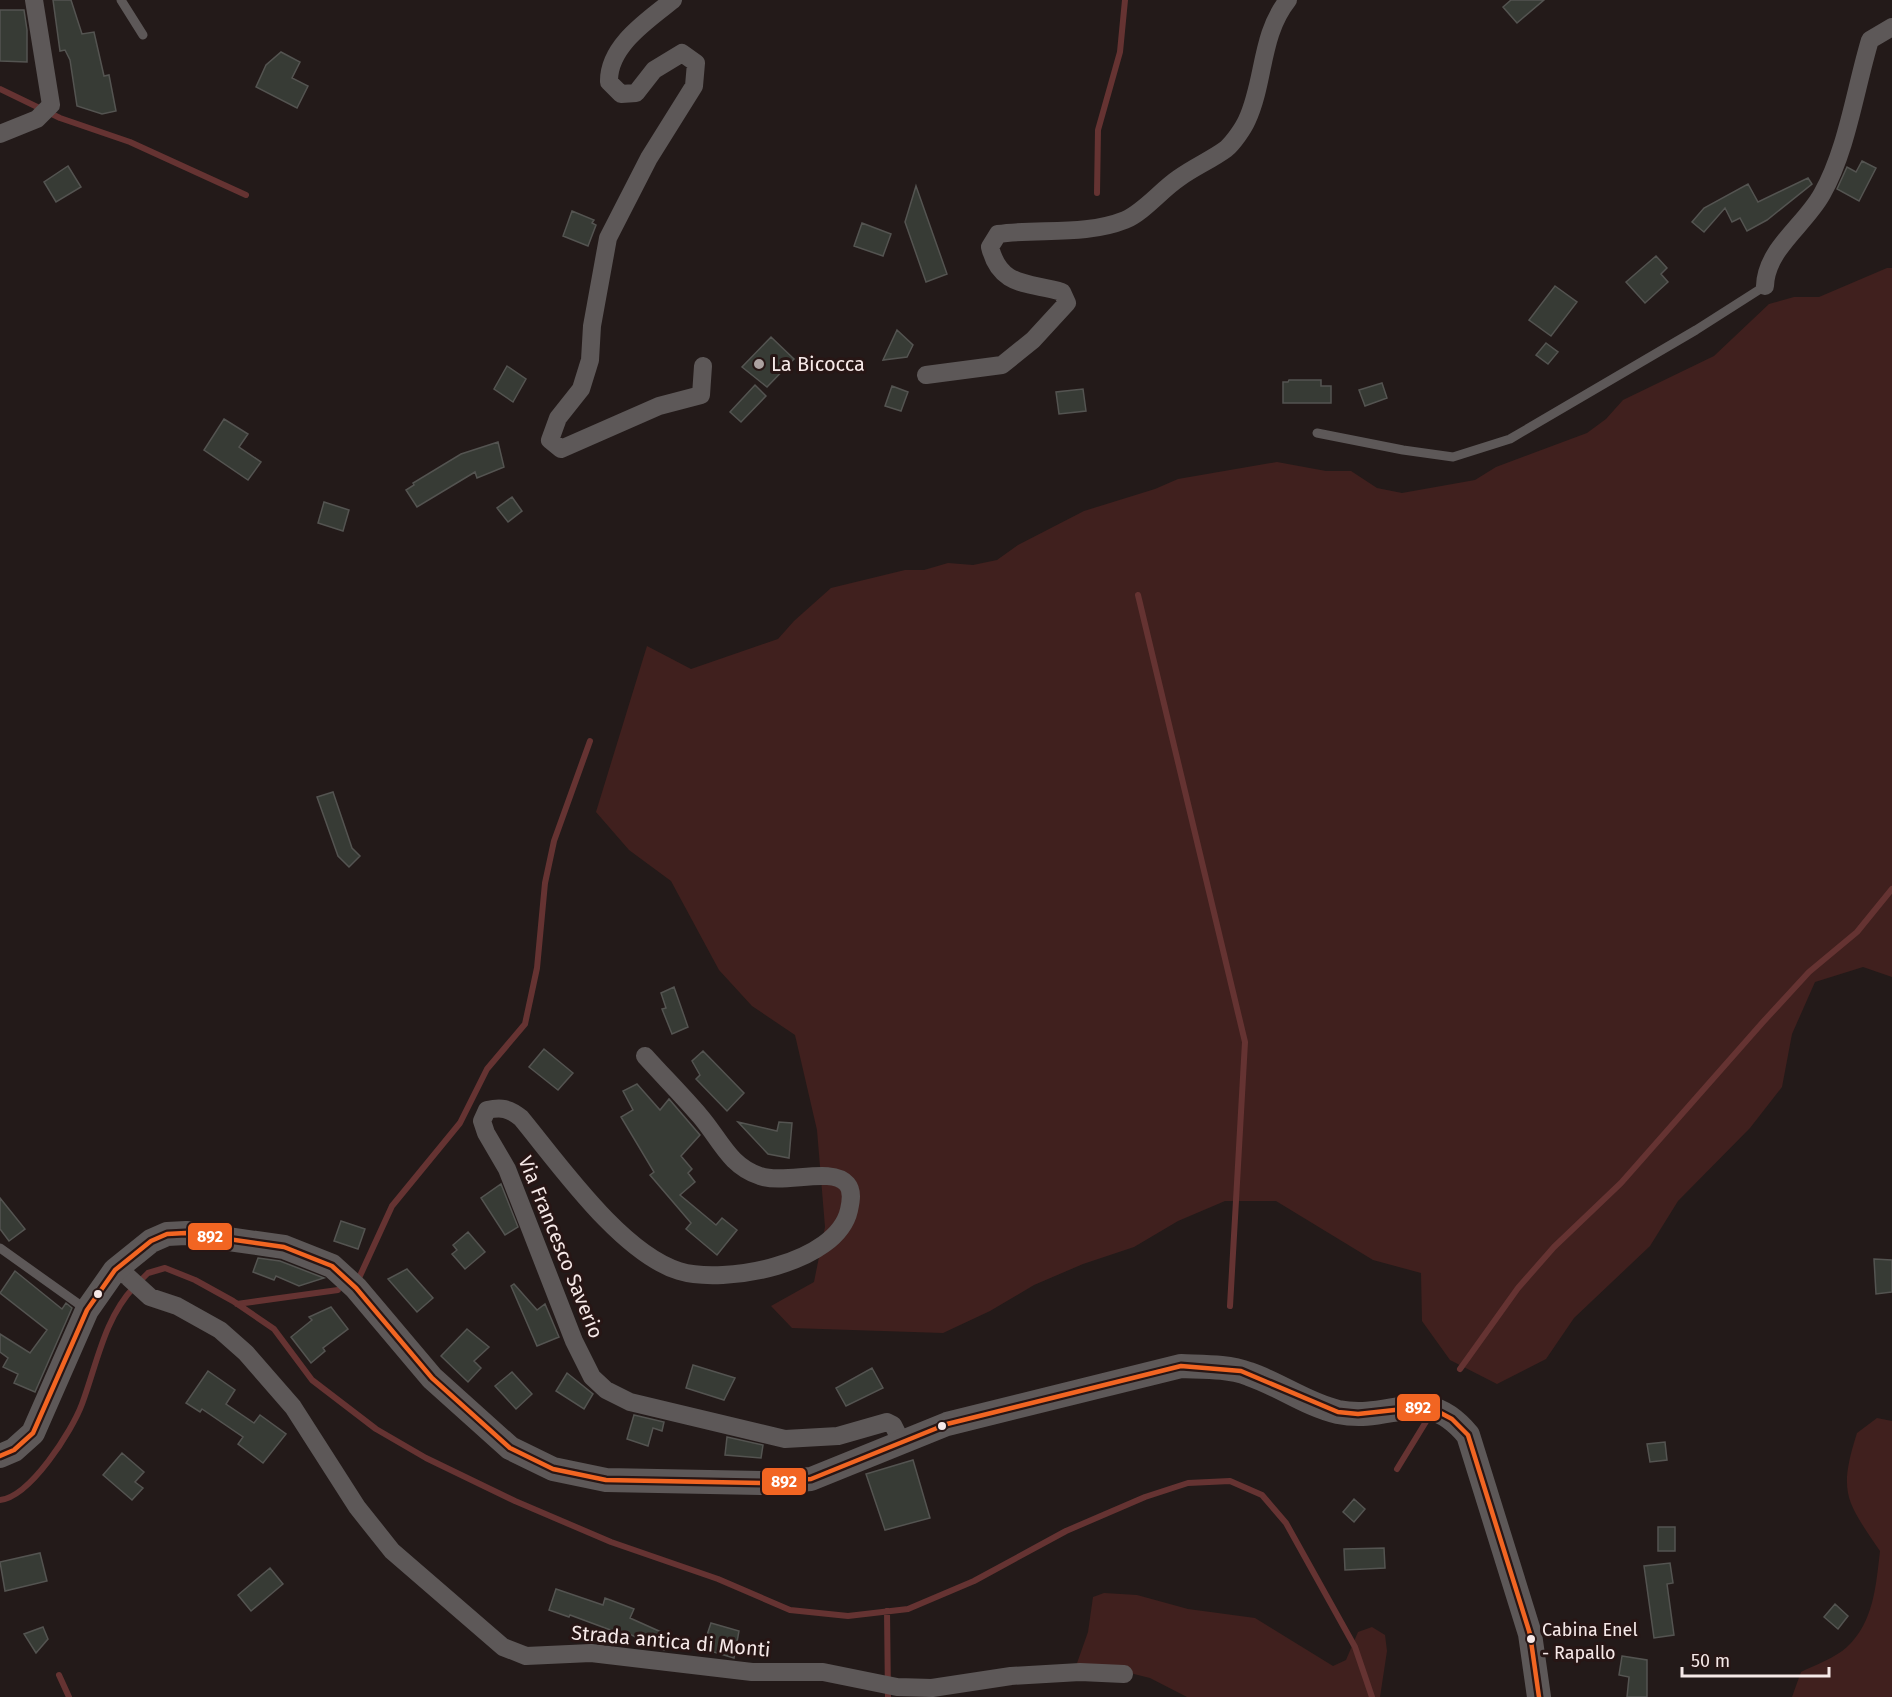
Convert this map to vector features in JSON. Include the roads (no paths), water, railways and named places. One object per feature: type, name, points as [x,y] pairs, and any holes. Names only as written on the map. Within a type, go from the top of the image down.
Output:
[{"type":"street","points":[[0,134],[37,119],[51,105],[34,0]]},
{"type":"street","points":[[673,0],[631,34],[609,69],[609,82],[621,94],[636,93],[654,70],[682,53],[696,63],[693,86],[649,158],[608,238],[592,326],[590,360],[581,389],[558,418],[550,440],[561,449],[659,406],[701,395],[703,366]]},
{"type":"street","points":[[926,375],[1002,365],[1033,340],[1067,303],[1062,292],[1044,287],[1025,286],[1006,275],[994,264],[990,247],[998,234],[1024,231],[1074,231],[1125,219],[1179,177],[1227,148],[1247,121],[1259,85],[1265,46],[1279,11],[1288,0]]},
{"type":"street","points":[[1765,286],[1765,275],[1772,256],[1801,226],[1838,164],[1855,88],[1870,40],[1892,27]]},
{"type":"street","name":"Via Francesco Saverio","points":[[645,1056],[702,1118],[723,1149],[741,1168],[762,1177],[791,1180],[828,1175],[840,1177],[849,1186],[852,1198],[846,1222],[835,1236],[798,1261],[751,1273],[680,1271],[641,1252],[589,1200],[521,1118],[511,1110],[499,1107],[487,1110],[482,1121],[486,1133],[507,1169],[574,1341],[592,1377],[606,1390],[630,1402],[759,1434],[785,1439],[838,1436],[876,1423],[887,1422],[893,1425],[902,1443]]},
{"type":"street","points":[[0,1456],[25,1443],[37,1428],[87,1310],[151,1241],[167,1234],[186,1233],[284,1247],[332,1266],[356,1288],[432,1378],[510,1448],[553,1469],[606,1480],[761,1483],[811,1479],[947,1424],[1181,1366],[1219,1367],[1249,1374],[1336,1411],[1363,1414],[1431,1406],[1455,1419],[1468,1435],[1530,1634],[1539,1697]]},
{"type":"street","name":"Strada antica di Monti","points":[[121,1273],[150,1297],[177,1306],[220,1330],[246,1353],[293,1407],[357,1507],[392,1551],[503,1647],[526,1656],[591,1653],[752,1672],[823,1672],[897,1687],[932,1688],[1011,1676],[1080,1672],[1124,1674]]},
{"type":"lane","points":[[121,0],[143,35]]},
{"type":"lane","points":[[1317,433],[1453,457],[1510,439],[1696,330],[1765,286]]},
{"type":"lane","points":[[0,1248],[87,1310]]},
{"type":"waterway","points":[[1097,193],[1098,130],[1120,52],[1125,0]]},
{"type":"waterway","points":[[0,89],[60,118],[130,142],[246,195]]},
{"type":"waterway","points":[[1138,595],[1245,1042],[1230,1306]]},
{"type":"waterway","points":[[359,1278],[392,1206],[460,1123],[487,1069],[525,1024],[537,968],[545,883],[554,841],[590,741]]},
{"type":"waterway","points":[[1460,1369],[1518,1288],[1554,1247],[1621,1183],[1809,972],[1857,932],[1892,889]]},
{"type":"waterway","points":[[143,1278],[148,1273],[165,1268],[195,1280],[233,1301],[274,1329],[312,1380],[376,1429],[426,1458],[515,1501],[611,1542],[718,1579],[790,1610],[848,1616],[908,1609],[974,1581],[1066,1531],[1145,1497],[1188,1483],[1230,1481],[1262,1495],[1286,1523],[1355,1647],[1372,1697]]},
{"type":"waterway","points":[[0,1500],[24,1488],[60,1445],[77,1416],[102,1342],[115,1313],[134,1287]]},
{"type":"waterway","points":[[237,1304],[338,1290]]},
{"type":"waterway","points":[[1397,1469],[1427,1420]]},
{"type":"waterway","points":[[887,1611],[888,1697]]},
{"type":"waterway","points":[[59,1675],[69,1697]]},
{"type":"place","name":"La Bicocca","points":[[759,364]]},
{"type":"place","name":"Cabina Enel - Rapallo","points":[[1531,1639]]}]
